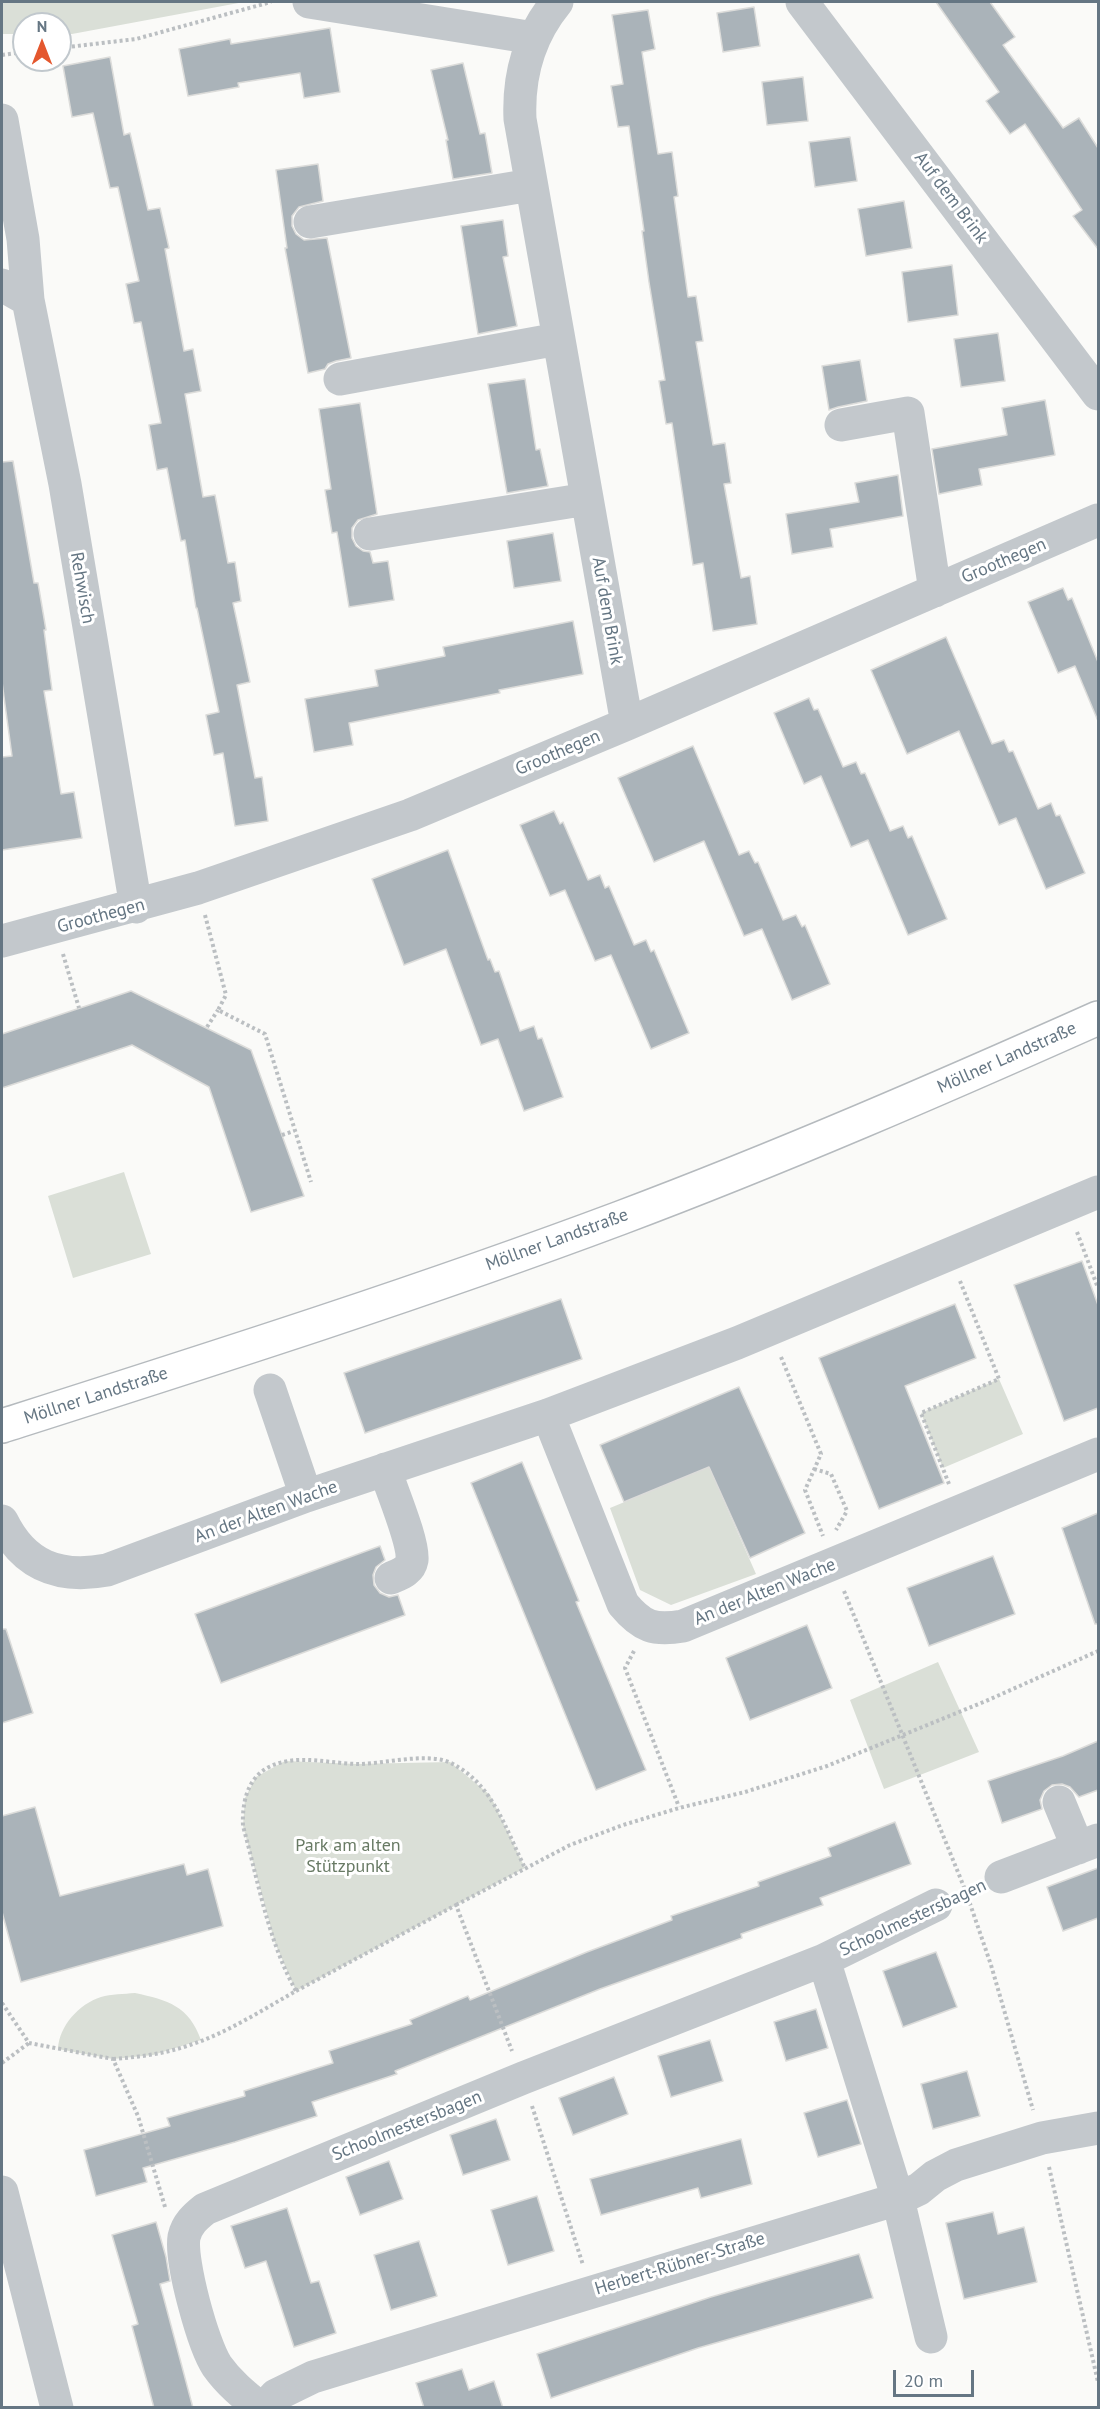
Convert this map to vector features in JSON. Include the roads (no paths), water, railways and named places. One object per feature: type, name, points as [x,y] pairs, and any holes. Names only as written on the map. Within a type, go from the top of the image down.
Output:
[{"type":"main road","name":"Möllner Landstraße","points":[[2,1426],[327,1322],[621,1217],[915,1099],[1098,1018]]},
{"type":"street","points":[[309,2],[534,38]]},
{"type":"street","name":"Auf dem Brink","points":[[557,2],[534,38],[523,69],[519,104],[531,185],[627,724]]},
{"type":"street","name":"Auf dem Brink","points":[[802,2],[1098,394]]},
{"type":"street","name":"Rehwisch","points":[[2,120],[23,239],[15,292],[65,484],[136,907]]},
{"type":"street","points":[[310,222],[531,185]]},
{"type":"street","points":[[340,379],[558,339]]},
{"type":"street","points":[[841,425],[908,413],[935,591]]},
{"type":"street","points":[[370,534],[587,499]]},
{"type":"street","name":"Groothegen","points":[[2,941],[136,907],[198,888],[410,815],[627,724],[1098,520]]},
{"type":"street","name":"An der Alten Wache","points":[[2,1521],[8,1535],[22,1552],[40,1564],[61,1573],[86,1574],[107,1570],[306,1496],[548,1415],[769,1330],[1098,1192]]},
{"type":"street","points":[[270,1390],[306,1496]]},
{"type":"street","name":"An der Alten Wache","points":[[548,1415],[623,1604],[634,1617],[647,1626],[665,1629],[683,1626],[830,1555],[960,1512],[1098,1455]]},
{"type":"street","points":[[385,1469],[410,1546],[412,1561],[407,1570],[392,1578]]},
{"type":"street","points":[[1001,1877],[1088,1844],[1059,1802]]},
{"type":"street","name":"Schoolmestersbagen","points":[[262,2408],[225,2377],[216,2364],[208,2346],[185,2270],[183,2252],[185,2235],[192,2220],[205,2209],[523,2078],[824,1960],[936,1905]]},
{"type":"street","name":"Schoolmestersbagen","points":[[824,1960],[898,2199],[931,2337]]},
{"type":"street","name":"Herbert-Rübner-Straße","points":[[262,2408],[276,2395],[313,2377],[898,2199],[919,2189],[934,2176],[956,2165],[1042,2138],[1098,2128]]},
{"type":"street","points":[[2,2192],[57,2408]]},
{"type":"park label","name":"Park am alten Stützpunkt","points":[[348,1856]]}]
